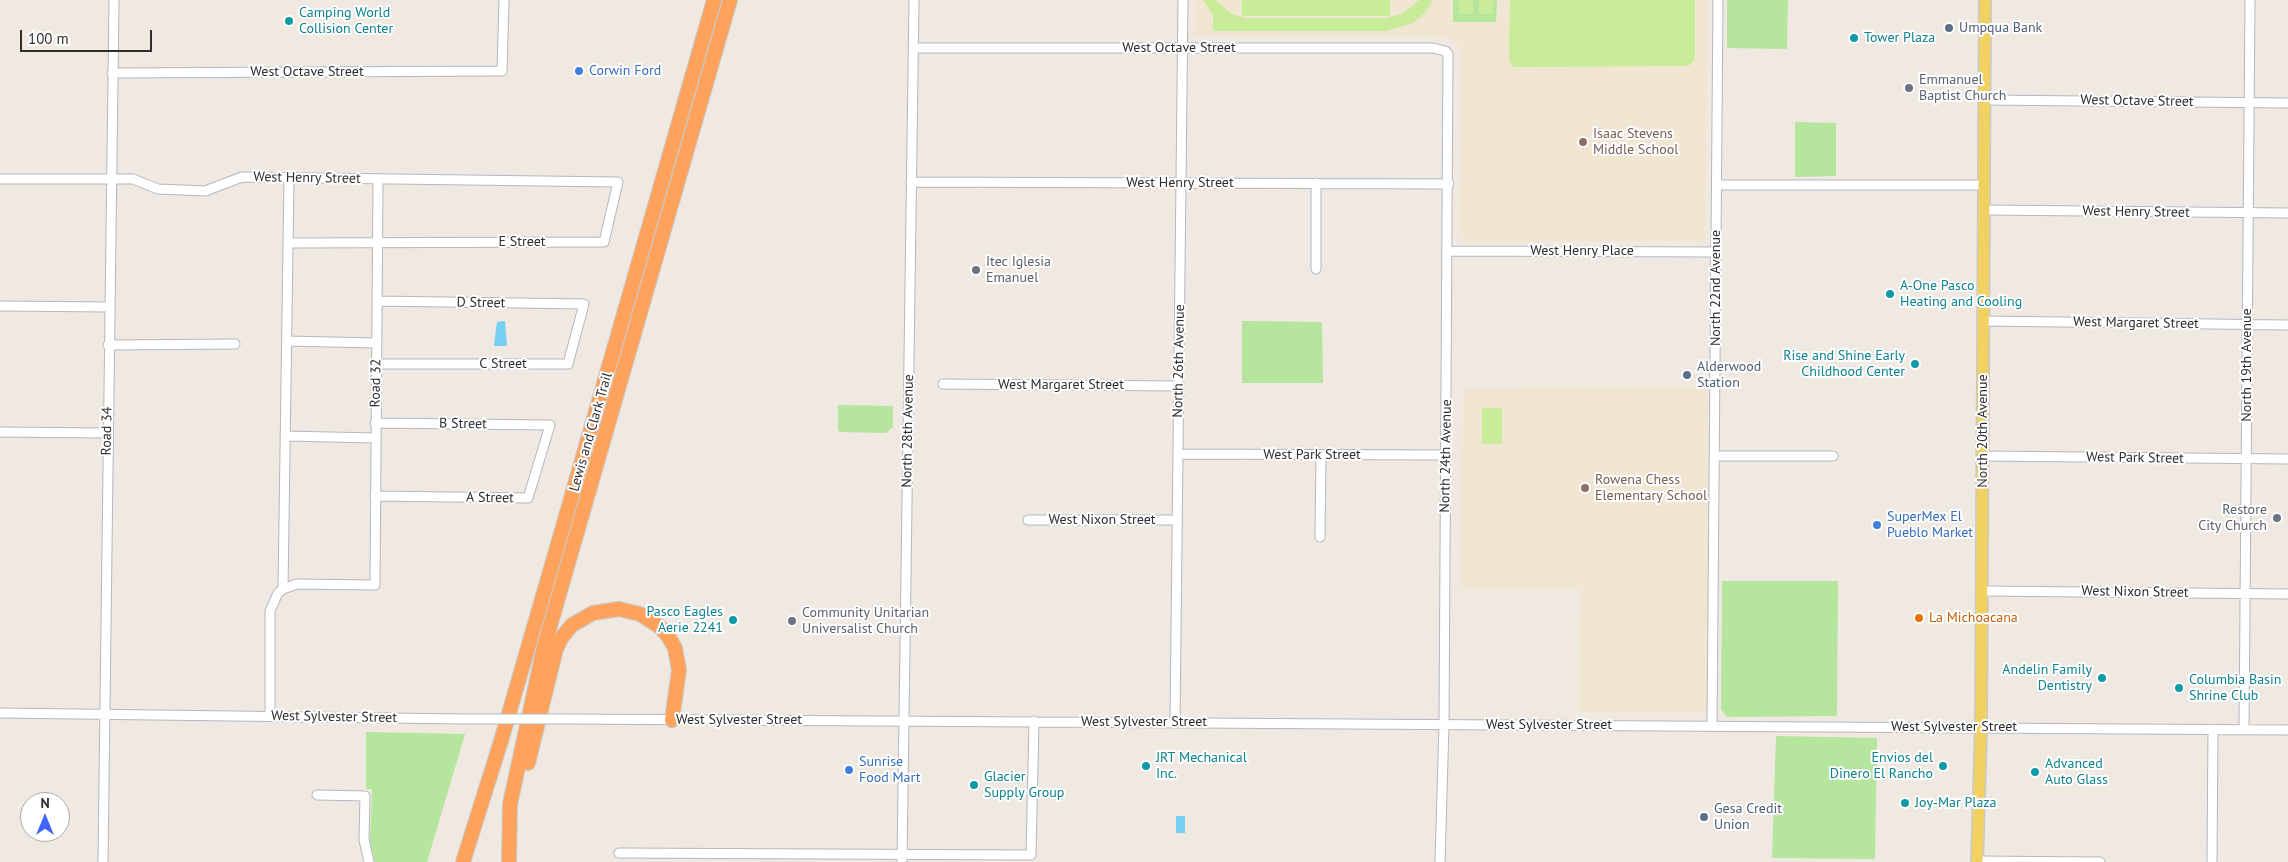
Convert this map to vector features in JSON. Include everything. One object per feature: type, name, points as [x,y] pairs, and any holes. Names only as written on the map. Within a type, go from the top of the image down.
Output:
[{"type":"highway","name":"Lewis and Clark Trail","points":[[463,862],[501,741],[714,0]]},
{"type":"highway","name":"Lewis and Clark Trail","points":[[509,862],[510,804],[544,647],[730,0]]},
{"type":"highway","points":[[723,24],[739,0]]},
{"type":"highway","points":[[509,844],[517,821],[524,780],[551,666],[562,637],[572,625],[592,613],[618,609],[640,614],[660,627],[674,648],[678,660],[679,670],[672,720]]},
{"type":"main road","name":"North 20th Avenue","points":[[1977,861],[1981,727],[1985,0]]},
{"type":"street","name":"Road 34","points":[[103,862],[110,179],[114,0]]},
{"type":"street","name":"West Octave Street","points":[[112,72],[502,71],[504,0]]},
{"type":"street","name":"North 28th Avenue","points":[[902,858],[906,721],[914,0]]},
{"type":"street","name":"North 26th Avenue","points":[[1175,722],[1183,0]]},
{"type":"street","name":"North 22nd Avenue","points":[[1712,726],[1718,0]]},
{"type":"street","name":"North 19th Avenue","points":[[2244,730],[2250,0]]},
{"type":"street","name":"West Octave Street","points":[[913,48],[1434,48],[1445,51]]},
{"type":"street","name":"North 24th Avenue","points":[[1440,862],[1444,724],[1450,65],[1448,54],[1445,51]]},
{"type":"street","name":"West Octave Street","points":[[1985,100],[2288,103]]},
{"type":"street","name":"West Henry Street","points":[[0,179],[136,179],[163,190],[205,190],[237,178],[618,182]]},
{"type":"street","points":[[270,715],[270,611],[275,598],[283,589],[289,178]]},
{"type":"street","name":"Road 32","points":[[283,589],[296,584],[375,585],[378,180]]},
{"type":"street","name":"E Street","points":[[378,243],[604,242],[618,182]]},
{"type":"street","name":"West Henry Street","points":[[912,182],[1449,184]]},
{"type":"street","points":[[1316,183],[1316,269]]},
{"type":"street","points":[[1717,185],[1985,185]]},
{"type":"street","name":"West Henry Street","points":[[1984,210],[2288,213]]},
{"type":"street","points":[[288,243],[378,243]]},
{"type":"street","name":"West Henry Place","points":[[1448,251],[1716,252]]},
{"type":"street","name":"D Street","points":[[377,302],[584,304]]},
{"type":"street","name":"C Street","points":[[376,364],[568,364],[584,304]]},
{"type":"street","points":[[0,306],[109,307]]},
{"type":"street","name":"West Margaret Street","points":[[1984,321],[2288,325]]},
{"type":"street","points":[[287,341],[376,343]]},
{"type":"street","points":[[108,345],[235,344]]},
{"type":"street","name":"West Margaret Street","points":[[943,384],[1179,386]]},
{"type":"street","name":"B Street","points":[[375,423],[550,425]]},
{"type":"street","name":"A Street","points":[[375,496],[528,498],[550,425]]},
{"type":"street","points":[[0,432],[107,433]]},
{"type":"street","points":[[285,436],[375,438]]},
{"type":"street","name":"West Park Street","points":[[1178,454],[1446,455]]},
{"type":"street","points":[[1320,537],[1321,455]]},
{"type":"street","points":[[1714,456],[1833,456]]},
{"type":"street","name":"West Park Street","points":[[1983,456],[2288,459]]},
{"type":"street","name":"West Nixon Street","points":[[1028,520],[1177,520]]},
{"type":"street","name":"West Nixon Street","points":[[1982,591],[2288,594]]},
{"type":"street","name":"West Sylvester Street","points":[[0,713],[465,719],[2288,730]]},
{"type":"street","points":[[619,853],[902,858],[1031,855],[1034,721]]},
{"type":"street","points":[[2212,862],[2213,729]]},
{"type":"street","points":[[317,795],[365,796],[364,840],[369,862]]},
{"type":"street","points":[[1977,861],[2100,862]]},
{"type":"shaded area","name":"Isaac Stevens Middle School","points":[[1194,0],[1708,0],[1705,241],[1466,242],[1459,231],[1462,53],[1460,47],[1447,38],[1200,36],[1194,34]]},
{"type":"shaded area","name":"Rowena Chess Elementary School","points":[[1708,387],[1709,712],[1579,712],[1580,589],[1461,589],[1463,388]]},
{"type":"green space","points":[[1203,0],[1216,0],[1230,13],[1245,18],[1387,18],[1402,14],[1419,0],[1433,0],[1425,13],[1411,24],[1386,31],[1213,31],[1213,15]]},
{"type":"green space","points":[[1242,0],[1390,0],[1390,16],[1242,16]]},
{"type":"green space","points":[[1453,0],[1497,0],[1496,22],[1453,22]]},
{"type":"green space","points":[[1459,0],[1473,0],[1473,14],[1459,14]]},
{"type":"green space","points":[[1479,0],[1493,0],[1493,14],[1478,14]]},
{"type":"green space","points":[[1510,0],[1609,0],[1610,2],[1611,0],[1695,0],[1695,60],[1688,66],[1514,67],[1509,61]]},
{"type":"green space","points":[[1727,0],[1788,0],[1787,49],[1727,48]]},
{"type":"green space","points":[[1795,122],[1836,123],[1836,176],[1795,177]]},
{"type":"green space","points":[[1242,321],[1322,322],[1323,383],[1242,383]]},
{"type":"green space","points":[[838,405],[893,406],[893,427],[886,433],[840,432],[838,430]]},
{"type":"green space","points":[[1482,408],[1502,408],[1502,444],[1482,444]]},
{"type":"green space","points":[[1722,581],[1838,581],[1837,716],[1727,717],[1721,709]]},
{"type":"green space","points":[[366,732],[465,734],[427,862],[375,862],[370,841],[372,789],[366,789]]},
{"type":"green space","points":[[1776,736],[1877,738],[1875,859],[1772,858]]},
{"type":"water","points":[[505,321],[507,346],[494,346],[497,322]]},
{"type":"water","points":[[1176,816],[1185,816],[1185,833],[1176,833]]},
{"type":"place","name":"Camping World Collision Center","points":[[289,21]]},
{"type":"place","name":"Umpqua Bank","points":[[1949,28]]},
{"type":"place","name":"Tower Plaza","points":[[1854,38]]},
{"type":"place","name":"Corwin Ford","points":[[579,71]]},
{"type":"place","name":"Emmanuel Baptist Church","points":[[1909,88]]},
{"type":"place","name":"Isaac Stevens Middle School","points":[[1583,142]]},
{"type":"place","name":"Itec Iglesia Emanuel","points":[[976,270]]},
{"type":"place","name":"A-One Pasco Heating and Cooling","points":[[1890,294]]},
{"type":"place","name":"Rise and Shine Early Childhood Center","points":[[1915,364]]},
{"type":"place","name":"Alderwood Station","points":[[1687,375]]},
{"type":"place","name":"Rowena Chess Elementary School","points":[[1585,488]]},
{"type":"place","name":"Restore City Church","points":[[2277,518]]},
{"type":"place","name":"SuperMex El Pueblo Market","points":[[1877,525]]},
{"type":"place","name":"La Michoacana","points":[[1919,618]]},
{"type":"place","name":"Pasco Eagles Aerie 2241","points":[[733,620]]},
{"type":"place","name":"Community Unitarian Universalist Church","points":[[792,621]]},
{"type":"place","name":"Andelin Family Dentistry","points":[[2102,678]]},
{"type":"place","name":"Columbia Basin Shrine Club","points":[[2179,688]]},
{"type":"place","name":"JRT Mechanical Inc.","points":[[1146,766]]},
{"type":"place","name":"Envios del Dinero El Rancho","points":[[1943,766]]},
{"type":"place","name":"Sunrise Food Mart","points":[[849,770]]},
{"type":"place","name":"Advanced Auto Glass","points":[[2035,772]]},
{"type":"place","name":"Glacier Supply Group","points":[[974,785]]},
{"type":"place","name":"Joy-Mar Plaza","points":[[1905,803]]},
{"type":"place","name":"Gesa Credit Union","points":[[1704,817]]}]
